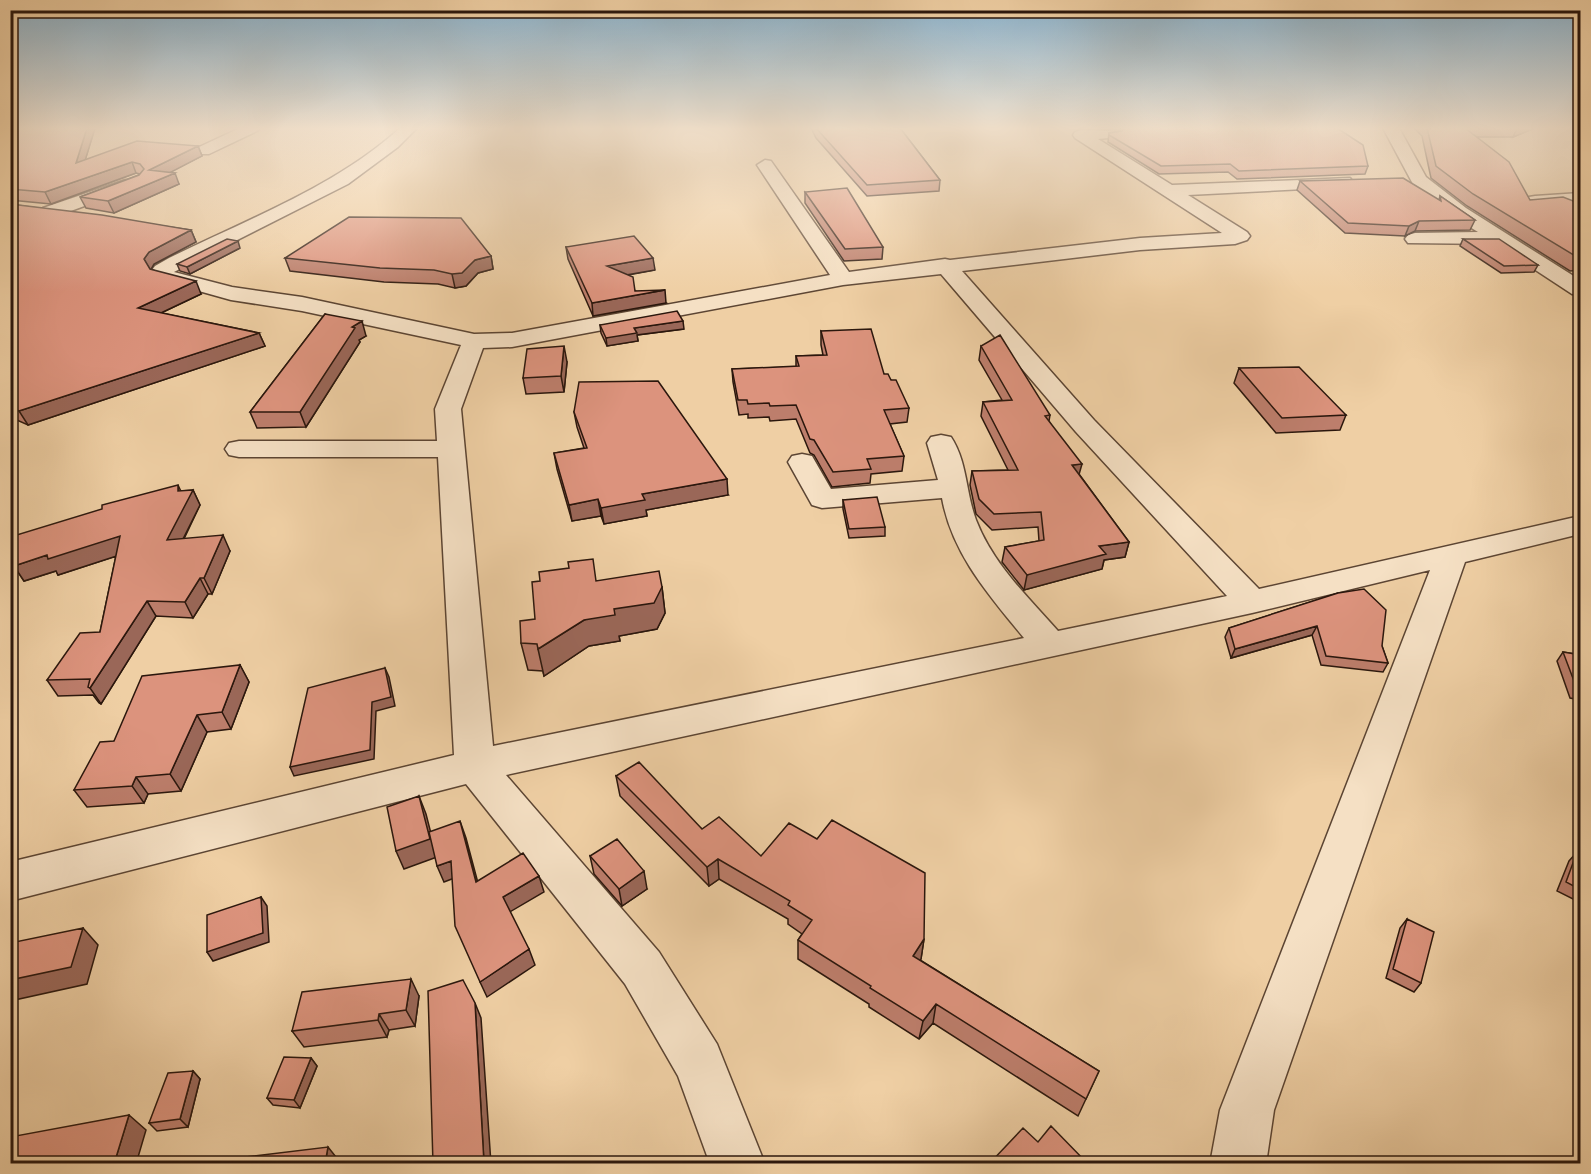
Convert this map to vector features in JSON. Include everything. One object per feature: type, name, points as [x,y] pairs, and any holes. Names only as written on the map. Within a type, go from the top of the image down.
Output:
[{"type":"street","points":[[50,212],[129,183]]},
{"type":"street","points":[[336,183],[176,262],[162,270],[164,275],[231,293],[302,304],[474,341],[512,340],[843,279],[945,265],[1140,244],[1240,236],[1154,183]]},
{"type":"street","points":[[777,183],[843,279]]},
{"type":"street","points":[[1166,191],[1346,183]]},
{"type":"street","points":[[1422,183],[1459,212],[1581,289]]},
{"type":"street","points":[[1534,201],[1581,198]]},
{"type":"street","points":[[30,210],[88,216]]},
{"type":"street","points":[[198,234],[225,239]]},
{"type":"street","points":[[1415,239],[1501,238]]},
{"type":"street","points":[[945,265],[1084,426],[1252,602]]},
{"type":"street","points":[[474,341],[448,409],[449,449],[475,766],[642,968],[699,1062],[738,1164]]},
{"type":"street","points":[[941,443],[961,520],[986,570],[1050,645]]},
{"type":"street","points":[[239,449],[449,449]]},
{"type":"street","points":[[802,462],[822,499],[953,488]]},
{"type":"street","points":[[10,882],[475,766],[1252,602],[1581,525]]},
{"type":"street","points":[[1238,1164],[1247,1110],[1452,555]]},
{"type":"building","points":[[10,183],[72,183],[45,192],[10,189]]},
{"type":"building","points":[[118,183],[152,183],[108,201],[80,197]]},
{"type":"building","points":[[865,183],[899,183],[867,185]]},
{"type":"building","points":[[1302,183],[1411,183],[1441,201],[1440,196],[1475,220],[1419,221],[1409,226],[1348,223]]},
{"type":"building","points":[[1458,183],[1520,183],[1530,200],[1563,197],[1581,204],[1581,257],[1577,257]]},
{"type":"building","points":[[847,188],[883,247],[845,249],[805,192]]},
{"type":"building","points":[[10,204],[102,215],[191,230],[149,252],[144,259],[150,269],[196,281],[138,308],[259,333],[19,411],[10,407]]},
{"type":"building","points":[[349,217],[461,218],[491,256],[475,260],[462,273],[452,274],[434,270],[380,268],[285,258]]},
{"type":"building","points":[[634,236],[653,258],[607,266],[633,277],[635,291],[665,290],[592,303],[566,247]]},
{"type":"building","points":[[227,239],[238,241],[187,267],[177,264]]},
{"type":"building","points":[[1463,239],[1499,239],[1538,265],[1504,266]]},
{"type":"building","points":[[677,311],[683,321],[634,328],[637,333],[606,338],[600,325]]},
{"type":"building","points":[[325,314],[362,321],[352,327],[355,328],[300,412],[250,412]]},
{"type":"building","points":[[871,329],[884,374],[888,374],[891,380],[896,380],[909,408],[884,410],[904,456],[867,459],[871,469],[833,472],[814,440],[810,439],[796,405],[770,406],[769,403],[748,404],[747,400],[738,400],[732,369],[799,366],[796,356],[827,355],[821,331]]},
{"type":"building","points":[[1000,335],[1050,415],[1045,416],[1082,464],[1072,465],[1129,542],[1099,546],[1106,554],[1027,575],[1005,547],[1044,540],[1041,512],[994,514],[979,499],[972,471],[1018,470],[983,402],[1012,400],[981,346]]},
{"type":"building","points":[[564,346],[561,376],[523,378],[527,349]]},
{"type":"building","points":[[1299,367],[1346,415],[1282,418],[1239,368]]},
{"type":"building","points":[[658,381],[727,479],[642,494],[645,500],[601,508],[598,499],[569,505],[554,453],[587,448],[574,412],[579,382]]},
{"type":"building","points":[[178,485],[178,491],[193,490],[167,540],[223,535],[204,578],[200,578],[185,602],[147,601],[90,688],[88,687],[90,679],[47,680],[80,633],[100,632],[120,536],[48,559],[47,555],[14,566],[10,537],[102,509],[102,505]]},
{"type":"building","points":[[877,497],[885,527],[849,529],[843,500]]},
{"type":"building","points":[[593,559],[596,581],[659,571],[662,587],[654,603],[614,609],[615,615],[584,620],[538,649],[537,644],[521,643],[520,621],[535,619],[532,582],[540,581],[539,572],[569,568],[568,562]]},
{"type":"building","points":[[1364,589],[1386,610],[1382,646],[1388,663],[1326,656],[1317,626],[1235,649],[1229,628],[1338,593]]},
{"type":"building","points":[[1563,652],[1581,655],[1581,689],[1577,689]]},
{"type":"building","points":[[240,665],[222,712],[197,715],[170,774],[136,777],[132,786],[74,790],[100,742],[114,741],[142,676]]},
{"type":"building","points":[[385,668],[391,697],[372,702],[370,750],[290,767],[308,688]]},
{"type":"building","points":[[639,762],[702,829],[719,817],[761,856],[789,823],[817,839],[832,820],[925,873],[924,939],[913,956],[1099,1071],[1086,1099],[936,1004],[923,1021],[798,940],[812,920],[788,905],[790,901],[718,859],[707,867],[616,776]]},
{"type":"building","points":[[419,796],[430,839],[396,851],[387,807]]},
{"type":"building","points":[[460,821],[476,882],[523,853],[539,876],[503,897],[529,949],[480,982],[455,926],[451,861],[437,866],[429,832]]},
{"type":"building","points":[[617,839],[644,871],[619,889],[590,856]]},
{"type":"building","points":[[1577,852],[1581,854],[1581,890],[1566,882]]},
{"type":"building","points":[[261,897],[263,933],[207,952],[207,915]]},
{"type":"building","points":[[1407,919],[1434,932],[1421,983],[1393,969]]},
{"type":"building","points":[[83,928],[71,967],[10,980],[10,943]]},
{"type":"building","points":[[411,979],[406,1010],[379,1014],[378,1020],[292,1031],[302,992]]},
{"type":"building","points":[[463,980],[475,1003],[484,1163],[498,1158],[500,1164],[433,1164],[428,991]]},
{"type":"building","points":[[284,1057],[311,1058],[294,1100],[267,1098]]},
{"type":"building","points":[[193,1071],[180,1119],[149,1123],[168,1073]]},
{"type":"building","points":[[129,1115],[114,1164],[10,1164],[10,1137]]},
{"type":"building","points":[[1051,1126],[1088,1164],[989,1164],[1023,1128],[1038,1142]]},
{"type":"building","points":[[328,1147],[325,1164],[244,1164],[246,1157]]}]
